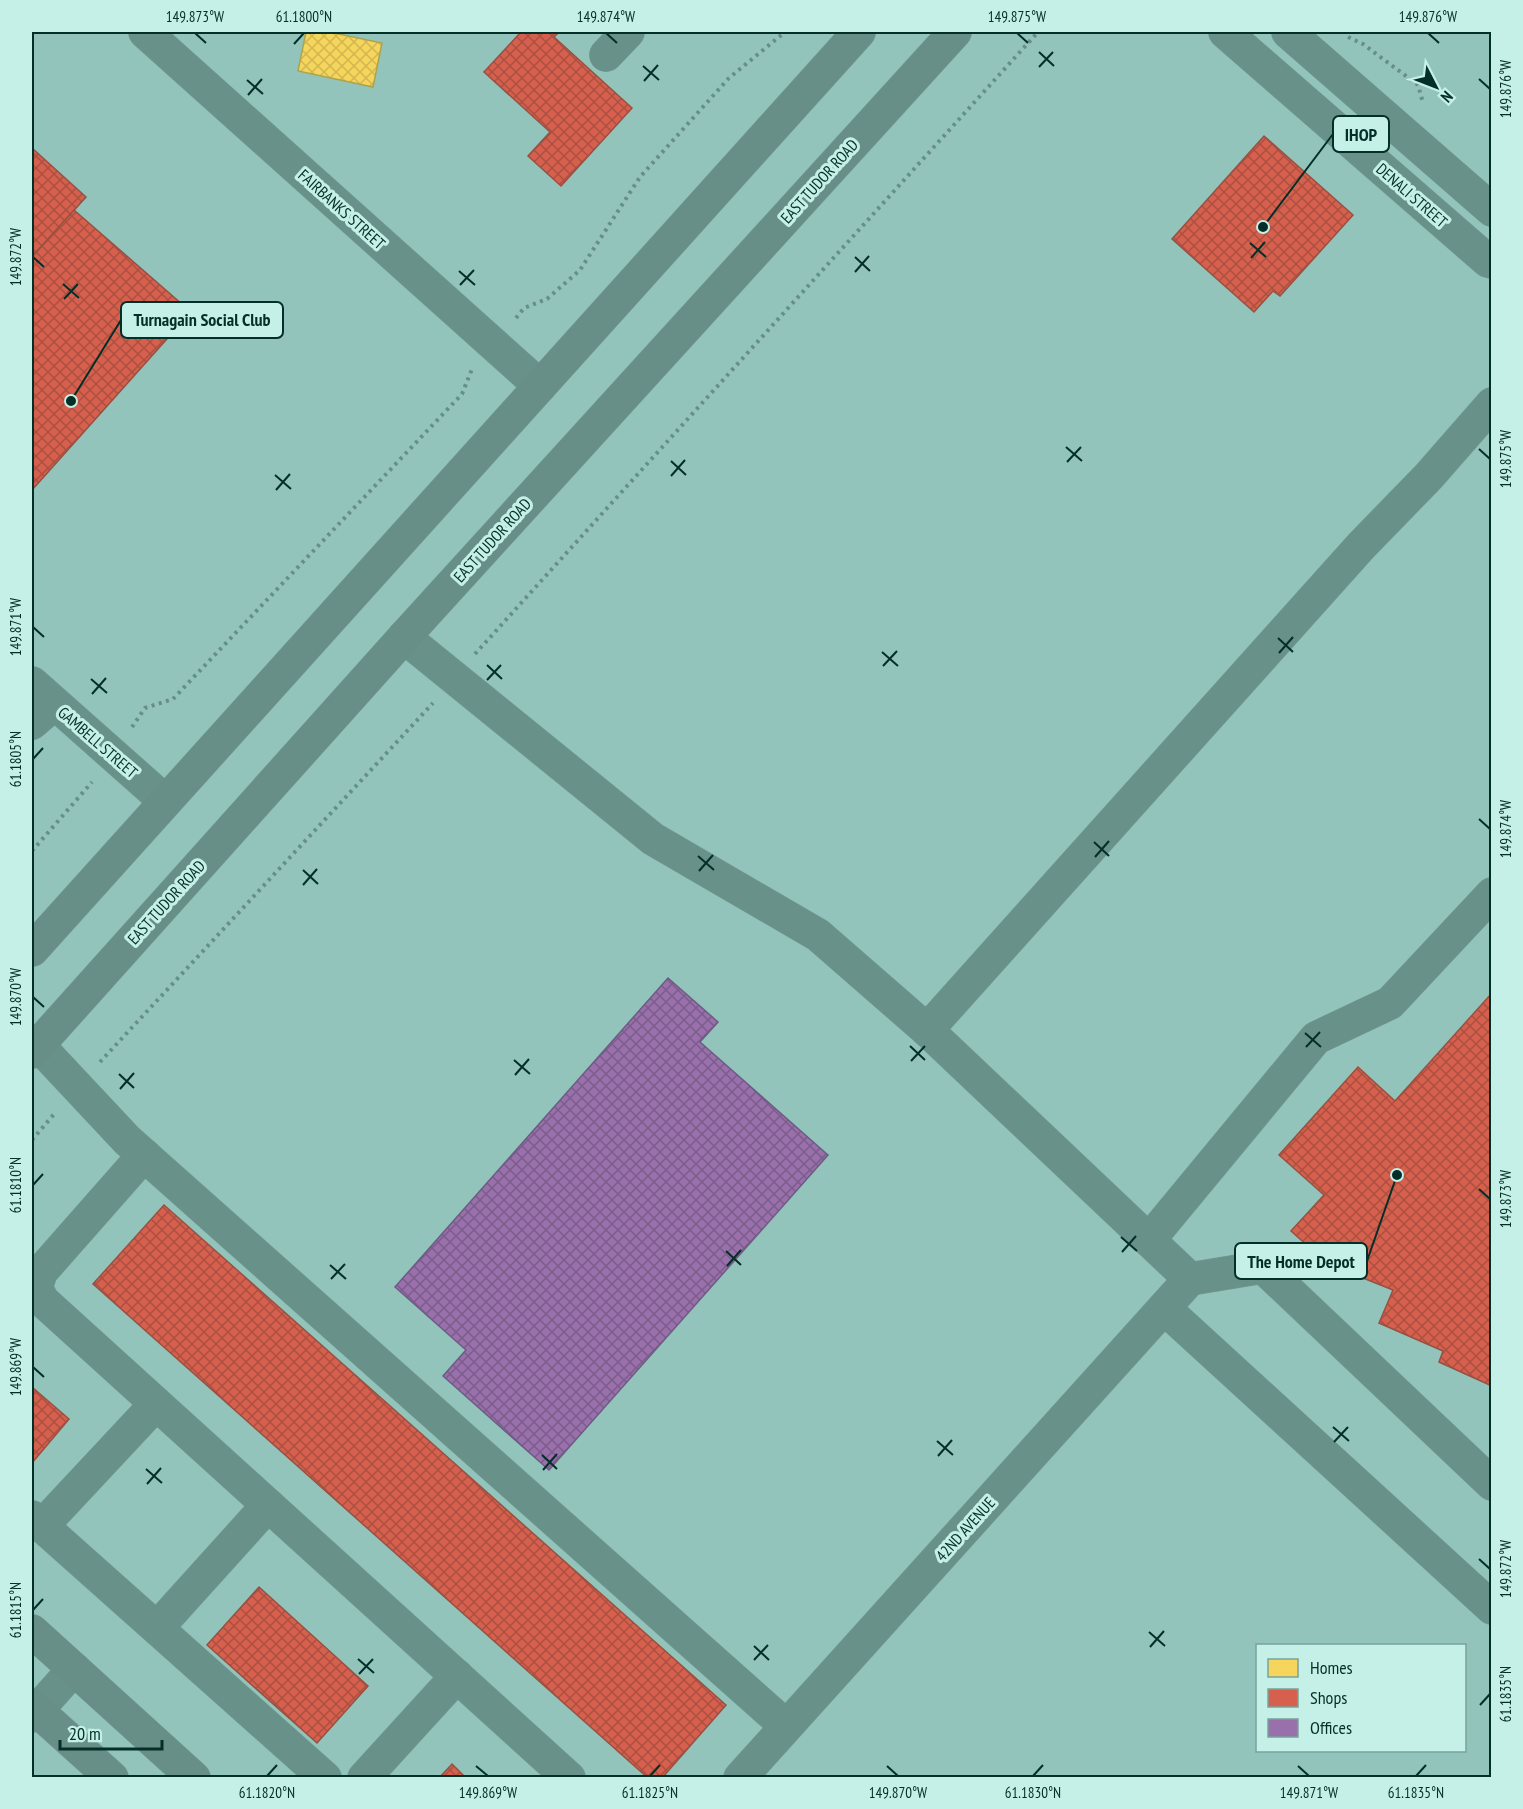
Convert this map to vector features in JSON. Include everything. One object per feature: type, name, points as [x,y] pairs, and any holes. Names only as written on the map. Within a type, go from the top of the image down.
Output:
[{"type":"main road","points":[[32,951],[859,32]]},
{"type":"main road","name":"EAST TUDOR ROAD","points":[[35,1048],[404,637],[955,32]]},
{"type":"main road","points":[[32,1631],[194,1778]]},
{"type":"main road","points":[[33,1711],[112,1778]]},
{"type":"street","name":"FAIRBANKS STREET","points":[[145,32],[540,386]]},
{"type":"street","points":[[606,55],[628,32]]},
{"type":"street","name":"DENALI STREET","points":[[1225,32],[1491,262]]},
{"type":"street","points":[[1288,32],[1491,210]]},
{"type":"street","points":[[927,1030],[1353,555],[1429,476],[1491,404]]},
{"type":"street","points":[[404,637],[653,839],[818,935],[927,1030],[1190,1280],[1263,1267],[1491,1484]]},
{"type":"street","name":"GAMBELL STREET","points":[[39,704],[112,754],[165,801]]},
{"type":"street","points":[[1149,1240],[1316,1038],[1390,1002],[1491,894]]},
{"type":"street","points":[[35,1048],[78,1088],[127,1140],[786,1726]]},
{"type":"street","points":[[144,1155],[41,1272],[36,1288],[43,1301],[569,1778]]},
{"type":"street","name":"42ND AVENUE","points":[[740,1778],[1190,1280]]},
{"type":"street","points":[[1164,1308],[1491,1608]]},
{"type":"street","points":[[156,1404],[37,1522],[325,1778]]},
{"type":"street","points":[[157,1628],[268,1504]]},
{"type":"street","points":[[33,1711],[74,1669]]},
{"type":"street","points":[[364,1778],[457,1676]]},
{"type":"path","points":[[32,852],[86,790],[145,708],[173,699],[462,394],[470,372],[524,308],[547,299],[580,270],[640,177],[729,78],[785,32]]},
{"type":"path","points":[[32,1140],[116,1043],[414,725],[1038,32]]},
{"type":"building: Homes","points":[[306,32],[329,32],[382,43],[373,87],[298,71]]},
{"type":"building: Shops","points":[[521,32],[559,32],[554,37],[632,108],[561,186],[528,156],[550,132],[484,72]]},
{"type":"building: Shops","points":[[1264,136],[1353,215],[1280,296],[1273,291],[1254,312],[1172,239]]},
{"type":"building: Shops","points":[[32,148],[86,197],[32,257]]},
{"type":"building: Shops","points":[[74,210],[191,312],[32,490],[32,257]]},
{"type":"building: Shops","points":[[1492,993],[1492,1386],[1439,1362],[1443,1351],[1379,1323],[1393,1290],[1328,1264],[1291,1231],[1324,1195],[1279,1155],[1358,1067],[1395,1101]]},
{"type":"building: Shops","points":[[164,1205],[726,1705],[662,1778],[648,1778],[93,1284]]},
{"type":"building: Shops","points":[[32,1387],[69,1419],[32,1463]]},
{"type":"building: Shops","points":[[259,1587],[368,1686],[317,1743],[207,1645]]},
{"type":"building: Shops","points":[[452,1764],[466,1778],[439,1778]]},
{"type":"building: Offices","points":[[668,978],[718,1022],[700,1042],[828,1155],[549,1470],[443,1376],[466,1350],[395,1287]]},
{"type":"place","name":"IHOP","points":[[1263,227]]},
{"type":"place","name":"Turnagain Social Club","points":[[71,401]]},
{"type":"place","name":"The Home Depot","points":[[1397,1175]]}]
